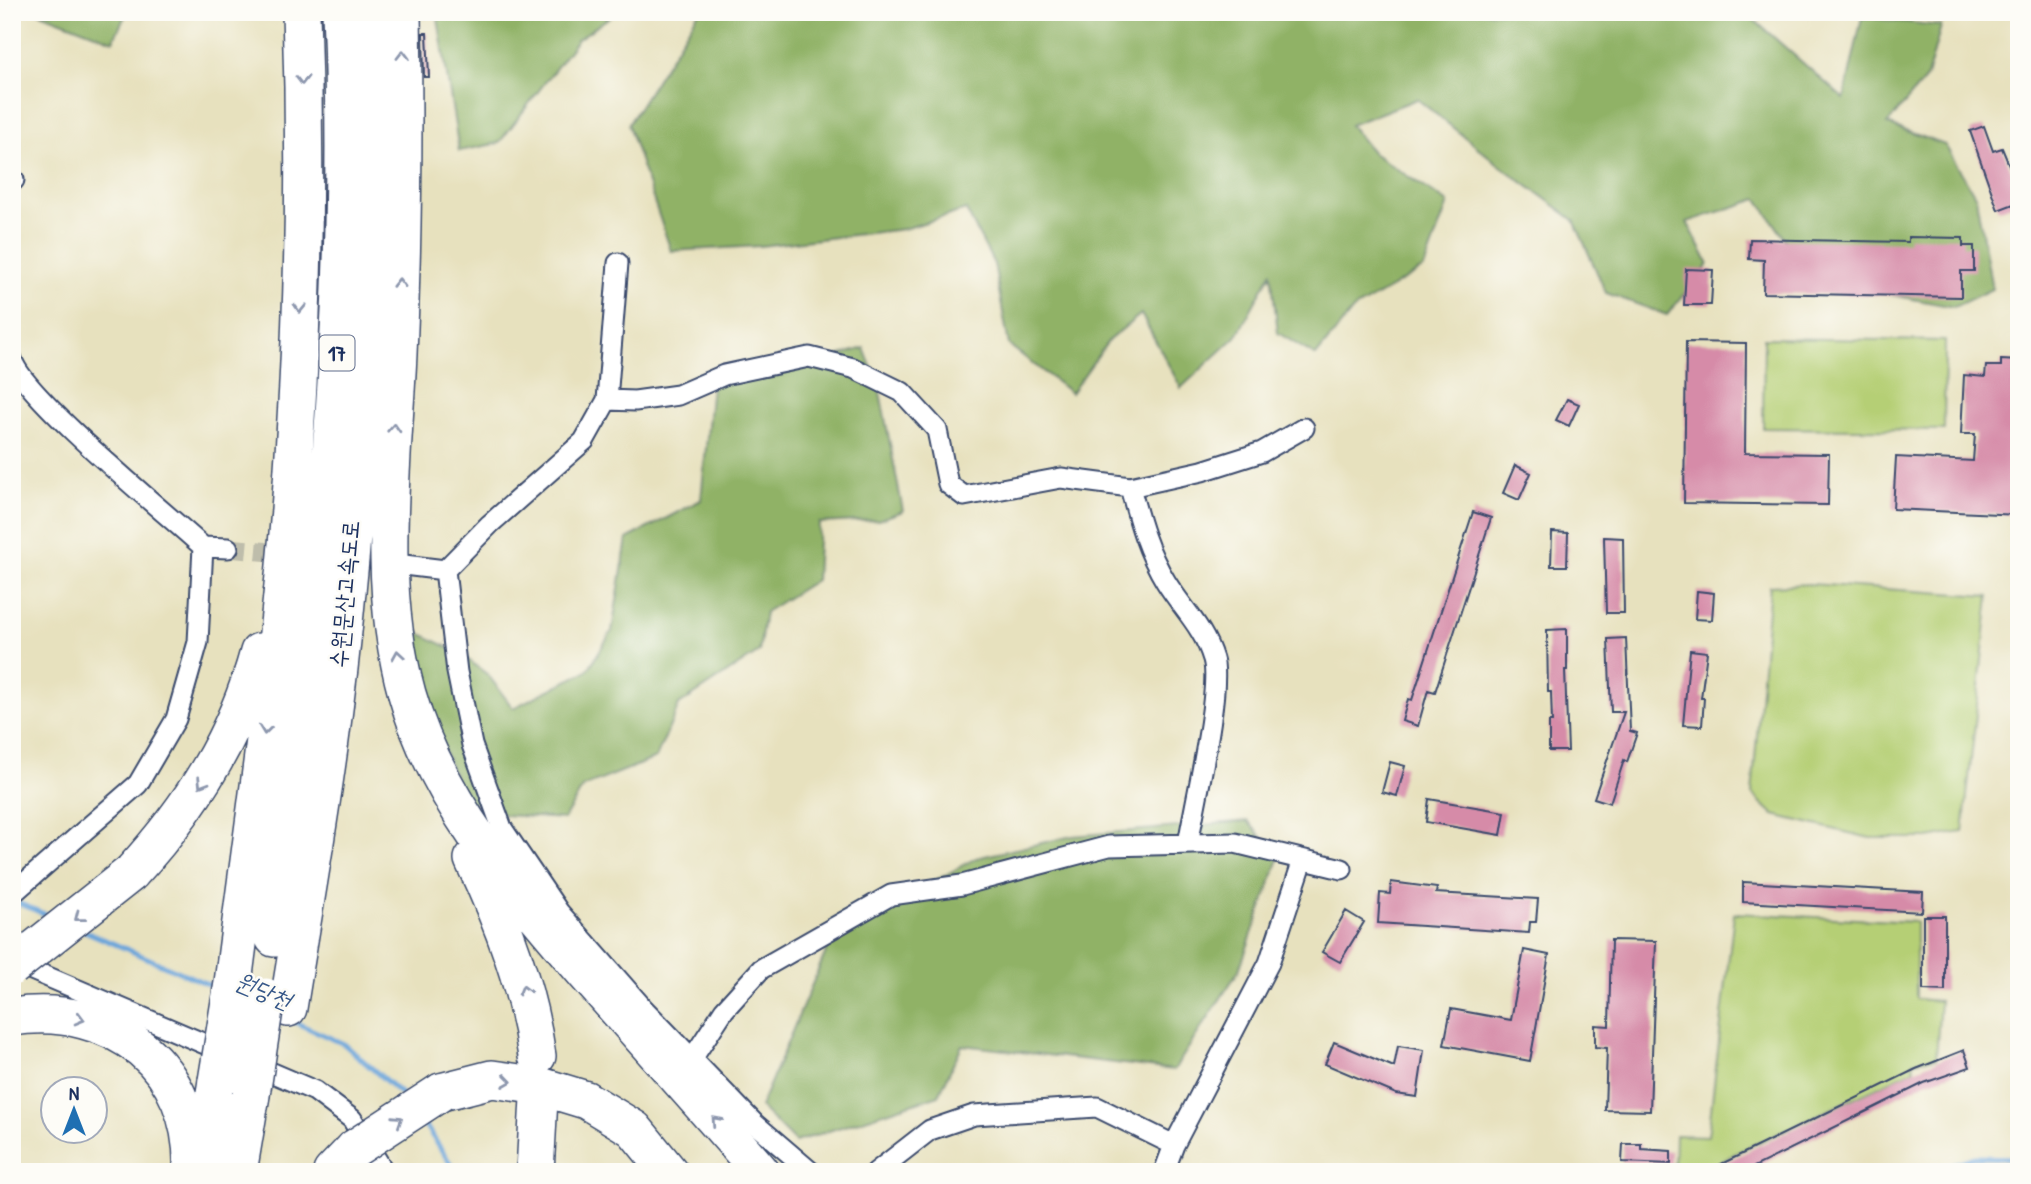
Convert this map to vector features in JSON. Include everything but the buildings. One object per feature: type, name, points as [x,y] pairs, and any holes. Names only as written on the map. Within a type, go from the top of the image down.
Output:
[{"type":"highway","points":[[202,1172],[233,983],[270,697],[295,437],[303,246],[301,12]]},
{"type":"highway","name":"수원문산고속도로","points":[[277,1003],[331,449],[345,91],[341,12]]},
{"type":"highway","name":"수원문산고속도로","points":[[263,1172],[262,1100],[277,1003],[332,723],[354,494],[367,289],[369,12]]},
{"type":"highway","points":[[402,12],[398,337],[390,545],[391,605],[407,695],[423,755],[512,947],[524,989],[537,1056]]},
{"type":"highway","points":[[12,964],[131,873],[164,837],[215,762],[251,679],[267,617],[295,437]]},
{"type":"highway","points":[[407,695],[433,761],[492,859],[533,913],[761,1172]]},
{"type":"highway","points":[[12,1017],[56,1014],[101,1026],[123,1037],[163,1069],[178,1093],[190,1126],[192,1172]]},
{"type":"highway","points":[[343,1160],[440,1092],[492,1079],[540,1086],[586,1100],[634,1129],[669,1172]]},
{"type":"highway","points":[[536,1172],[539,1098]]},
{"type":"highway","name":"수원문산고속도로","points":[[238,1172],[262,1100]]},
{"type":"street","points":[[445,570],[490,524],[584,440],[607,400],[618,263]]},
{"type":"street","points":[[607,400],[635,401],[678,395],[723,375],[810,357],[853,368],[902,393],[937,430],[948,484],[964,496],[1060,478],[1130,487],[1202,471],[1262,452],[1304,428]]},
{"type":"street","points":[[12,359],[16,372],[65,422],[203,547],[228,548]]},
{"type":"street","points":[[1130,487],[1146,547],[1167,583],[1197,623],[1214,661],[1213,698],[1188,844]]},
{"type":"street","points":[[12,894],[138,784],[176,719],[198,642],[203,547]]},
{"type":"street","points":[[404,565],[445,570]]},
{"type":"street","points":[[445,570],[457,672],[472,746],[502,828],[559,912],[644,1009],[755,1124],[811,1172]]},
{"type":"street","points":[[692,1059],[724,1010],[761,969],[821,938],[891,895],[962,885],[1109,846],[1235,843],[1342,869]]},
{"type":"street","points":[[1164,1172],[1174,1145],[1269,963],[1303,860]]},
{"type":"street","points":[[12,964],[315,1091],[352,1119],[384,1172]]},
{"type":"street","points":[[876,1172],[930,1130],[974,1115],[1097,1107],[1174,1145]]},
{"type":"green space","points":[[38,12],[127,12],[113,41]]},
{"type":"green space","points":[[437,12],[617,12],[578,39],[499,143],[459,151]]},
{"type":"green space","points":[[699,12],[1745,12],[1844,99],[1862,17],[1941,26],[1927,77],[1887,124],[1945,145],[1976,197],[1992,289],[1954,307],[1860,289],[1793,251],[1758,199],[1687,222],[1709,264],[1667,315],[1606,293],[1574,220],[1417,99],[1350,125],[1373,153],[1448,203],[1424,268],[1353,310],[1316,356],[1278,333],[1271,273],[1236,337],[1181,388],[1141,314],[1109,340],[1071,393],[1009,345],[994,264],[966,210],[904,229],[760,246],[671,251],[628,125]]},
{"type":"green space","points":[[1764,338],[1945,341],[1944,430],[1763,428]]},
{"type":"green space","points":[[864,348],[879,387],[903,511],[878,520],[819,523],[816,580],[765,612],[759,652],[679,705],[656,758],[583,787],[564,819],[505,815],[464,800],[391,619],[458,652],[488,675],[513,708],[587,671],[612,631],[627,539],[701,500],[712,384],[788,371]]},
{"type":"green space","points":[[1810,584],[1989,596],[1963,832],[1928,838],[1870,838],[1774,815],[1752,794],[1770,586]]},
{"type":"green space","points":[[1248,821],[1279,859],[1239,970],[1174,1070],[962,1045],[939,1095],[795,1142],[760,1107],[828,947],[856,925],[976,858],[1072,836]]},
{"type":"green space","points":[[1734,913],[1916,922],[1916,999],[1940,1001],[1936,1058],[1913,1061],[1914,1070],[1736,1153],[1704,1172],[1674,1172],[1675,1135],[1708,1136]]},
{"type":"waterway","name":"원당천","points":[[13,901],[52,917]]},
{"type":"waterway","name":"원당천","points":[[80,929],[219,989]]},
{"type":"waterway","name":"원당천","points":[[292,1021],[344,1044],[407,1099]]},
{"type":"waterway","name":"원당천","points":[[421,1119],[456,1172]]},
{"type":"waterway","points":[[1930,1172],[1974,1157],[2019,1158]]},
{"type":"tunnel","points":[[228,548],[293,554]]}]
